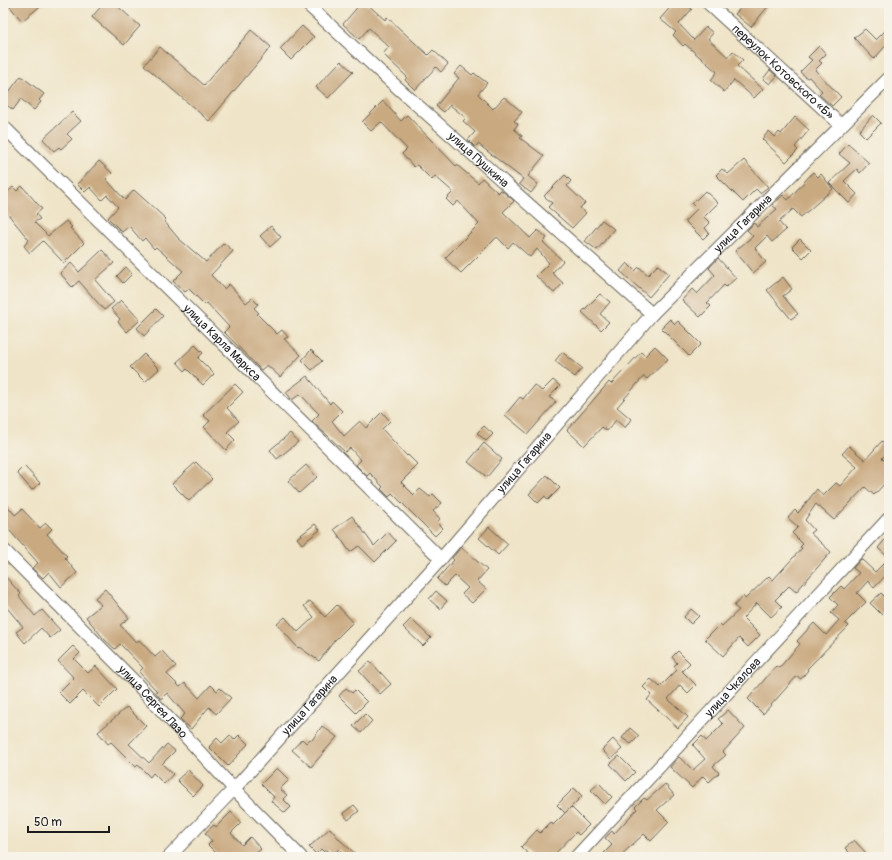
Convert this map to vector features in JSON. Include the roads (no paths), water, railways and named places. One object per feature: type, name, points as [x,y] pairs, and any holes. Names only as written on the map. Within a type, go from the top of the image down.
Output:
[{"type":"street","name":"улица Пушкина","points":[[306,3],[395,86],[652,314]]},
{"type":"street","name":"переулок Котовского «Б»","points":[[708,3],[841,125]]},
{"type":"street","name":"улица Гагарина","points":[[169,857],[234,788],[441,559],[652,314],[889,78]]},
{"type":"street","name":"улица Карла Маркса","points":[[3,126],[441,559]]},
{"type":"street","name":"улица Чкалова","points":[[576,857],[889,518]]},
{"type":"street","name":"улица Сергея Лазо","points":[[3,549],[136,683],[301,857]]}]
